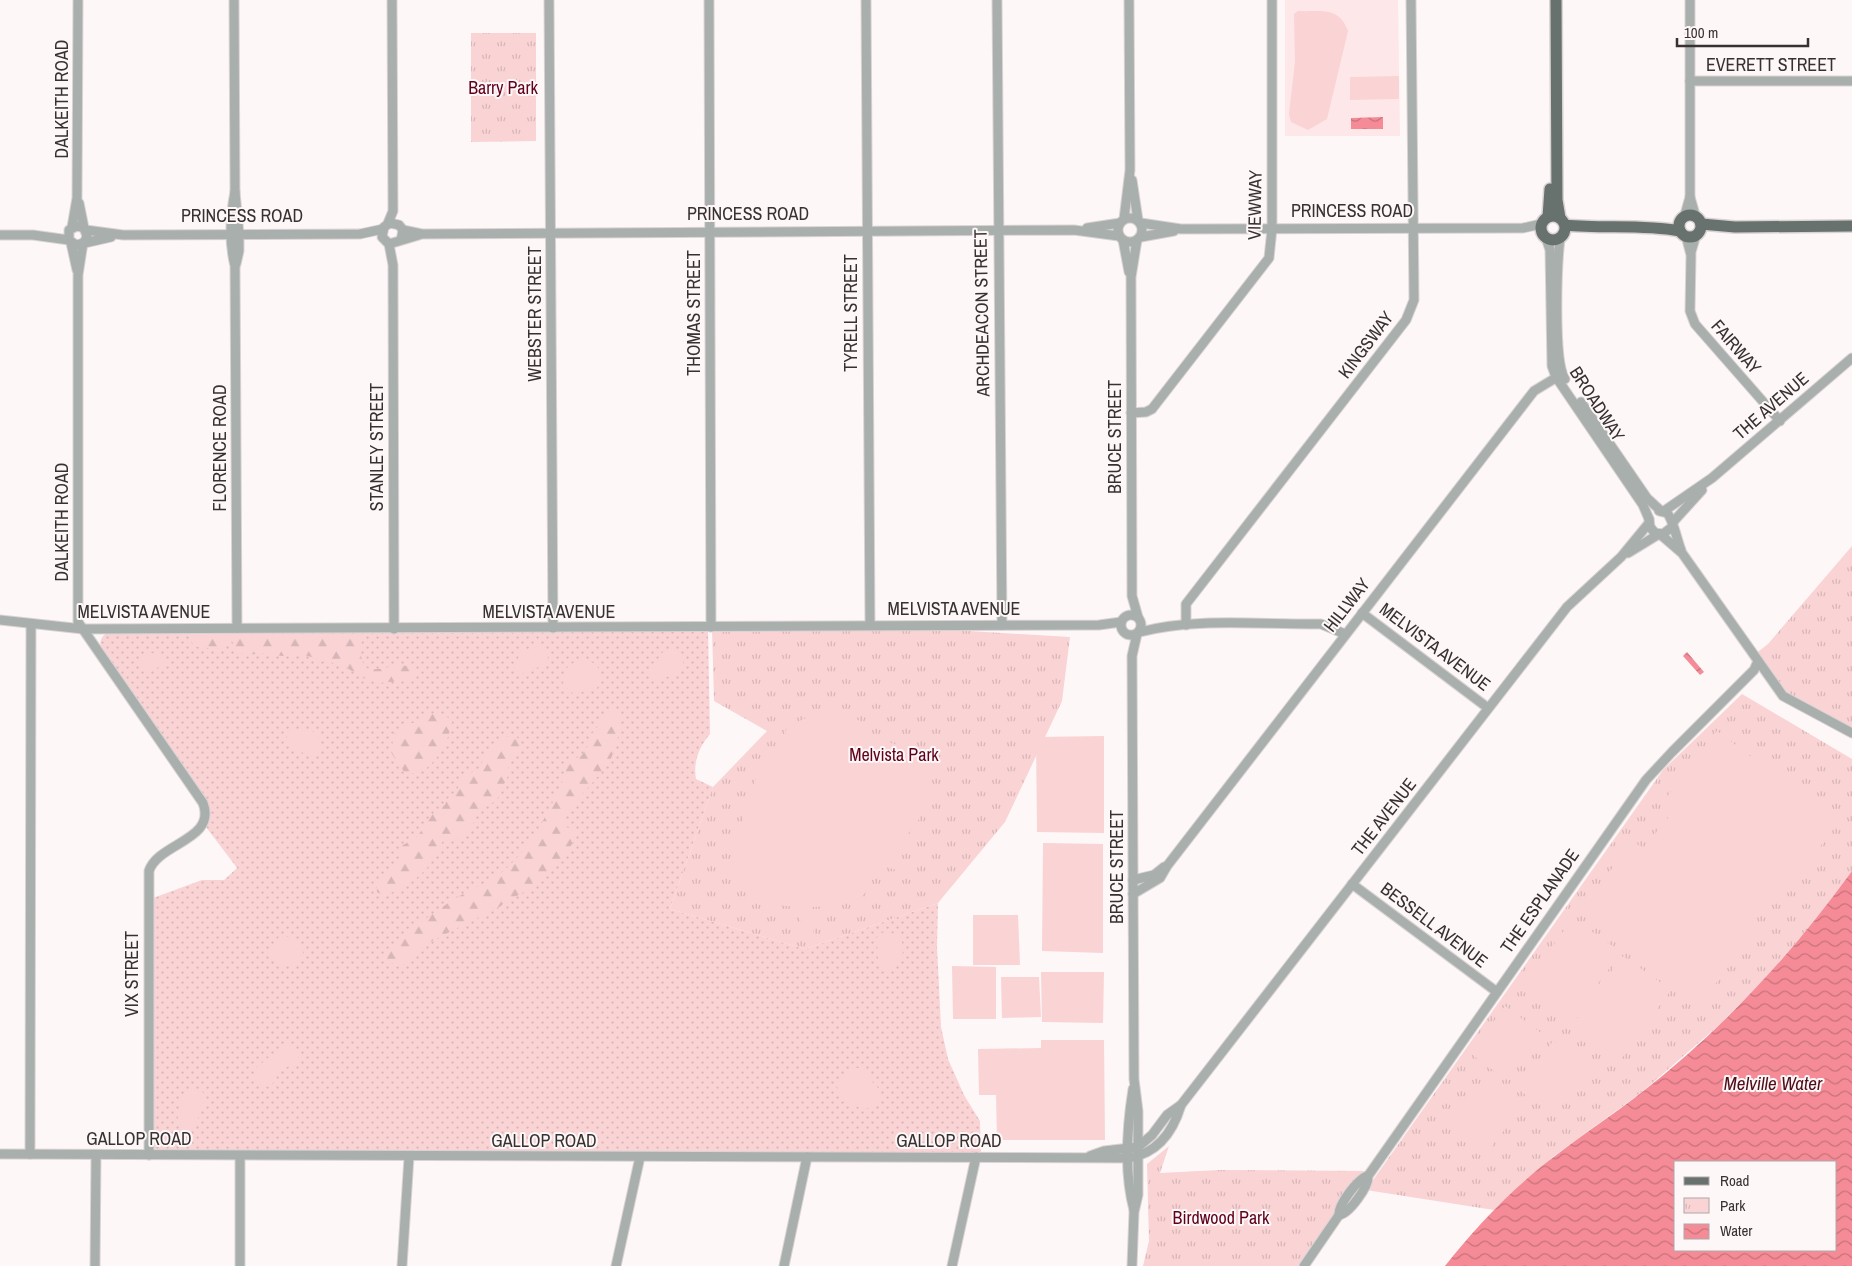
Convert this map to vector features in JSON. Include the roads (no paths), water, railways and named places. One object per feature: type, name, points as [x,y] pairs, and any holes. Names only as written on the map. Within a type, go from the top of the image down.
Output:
[{"type":"main road","name":"BROADWAY","points":[[1544,228],[1549,0]]},
{"type":"main road","name":"BROADWAY","points":[[1556,0],[1557,200],[1562,229]]},
{"type":"main road","points":[[1544,228],[1852,226]]},
{"type":"main road","points":[[1544,228],[1553,240],[1562,229]]},
{"type":"street","name":"DALKEITH ROAD","points":[[78,0],[78,198],[70,242],[78,275]]},
{"type":"street","name":"FLORENCE ROAD","points":[[234,0],[235,234],[239,251],[235,266],[237,628]]},
{"type":"street","points":[[392,0],[393,211],[401,234]]},
{"type":"street","name":"WEBSTER STREET","points":[[549,0],[553,628]]},
{"type":"street","name":"THOMAS STREET","points":[[709,0],[711,627]]},
{"type":"street","name":"TYRELL STREET","points":[[866,0],[870,625]]},
{"type":"street","name":"ARCHDEACON STREET","points":[[997,0],[1002,625]]},
{"type":"street","points":[[1129,0],[1130,170],[1122,221],[1118,228],[1121,238],[1128,242],[1139,238],[1143,228],[1139,222],[1130,170]]},
{"type":"street","name":"VIEWWAY","points":[[1131,413],[1146,412],[1152,409],[1269,258],[1272,229],[1272,0]]},
{"type":"street","name":"KINGSWAY","points":[[1186,625],[1186,604],[1406,320],[1414,300],[1411,0]]},
{"type":"street","name":"FAIRWAY","points":[[1690,0],[1690,311],[1695,324],[1780,421]]},
{"type":"street","name":"EVERETT STREET","points":[[1690,81],[1852,81]]},
{"type":"street","name":"DALKEITH ROAD","points":[[78,198],[85,229],[78,275],[78,622],[203,803],[205,819]]},
{"type":"street","points":[[393,211],[386,226],[401,234]]},
{"type":"street","points":[[1122,221],[1130,217],[1139,222]]},
{"type":"street","name":"PRINCESS ROAD","points":[[1074,230],[1122,221]]},
{"type":"street","name":"PRINCESS ROAD","points":[[1139,222],[1182,229],[1544,228]]},
{"type":"street","name":"PRINCESS ROAD","points":[[71,229],[124,234],[360,234],[386,226]]},
{"type":"street","name":"STANLEY STREET","points":[[386,226],[386,242],[393,265]]},
{"type":"street","name":"BROADWAY","points":[[1544,228],[1550,250],[1550,351],[1559,376],[1643,505],[1649,521]]},
{"type":"street","points":[[0,235],[33,235],[71,229]]},
{"type":"street","name":"PRINCESS ROAD","points":[[1139,238],[1182,229]]},
{"type":"street","name":"BROADWAY","points":[[1562,229],[1558,351],[1559,376],[1647,498],[1662,511]]},
{"type":"street","name":"PRINCESS ROAD","points":[[360,234],[386,242],[401,234],[710,231],[1074,230],[1121,238]]},
{"type":"street","name":"PRINCESS ROAD","points":[[70,242],[76,245],[124,234]]},
{"type":"street","name":"STANLEY STREET","points":[[394,629],[393,265],[401,234]]},
{"type":"street","points":[[33,235],[70,242]]},
{"type":"street","name":"BRUCE STREET","points":[[1121,238],[1130,277],[1134,1079],[1130,1110],[1134,1148],[1133,1158],[1138,1195],[1134,1212],[1132,1266]]},
{"type":"street","name":"BRUCE STREET","points":[[1130,277],[1139,238]]},
{"type":"street","name":"THE AVENUE","points":[[1662,511],[1712,478],[1852,358]]},
{"type":"street","name":"HILLWAY","points":[[1133,894],[1160,878],[1166,866],[1534,391],[1559,376]]},
{"type":"street","name":"THE AVENUE","points":[[1672,524],[1712,478]]},
{"type":"street","points":[[1682,553],[1670,515],[1662,511],[1654,513],[1649,521],[1652,530],[1660,534],[1682,553],[1783,696],[1852,733]]},
{"type":"street","name":"THE AVENUE","points":[[1134,1148],[1152,1134],[1167,1115],[1181,1105],[1568,607],[1621,557],[1649,521]]},
{"type":"street","points":[[1660,534],[1667,533],[1672,524]]},
{"type":"street","name":"THE AVENUE","points":[[1621,557],[1660,534]]},
{"type":"street","name":"MELVISTA AVENUE","points":[[1362,612],[1488,708]]},
{"type":"street","name":"MELVISTA AVENUE","points":[[0,620],[83,629],[1321,624],[1345,634]]},
{"type":"street","points":[[30,1154],[31,624]]},
{"type":"street","name":"THE ESPLANADE","points":[[1304,1266],[1340,1215],[1339,1211],[1350,1191],[1364,1177],[1368,1176],[1646,780],[1660,763],[1754,670],[1758,661]]},
{"type":"street","name":"VIX STREET","points":[[149,1155],[149,871],[153,862],[194,834],[205,819]]},
{"type":"street","name":"HILLWAY","points":[[1133,880],[1154,875],[1166,866]]},
{"type":"street","name":"BESSELL AVENUE","points":[[1352,884],[1497,992]]},
{"type":"street","name":"THE AVENUE","points":[[1133,1158],[1157,1147],[1166,1138],[1176,1121],[1181,1105]]},
{"type":"street","name":"GALLOP ROAD","points":[[1088,1157],[1104,1151],[1134,1148]]},
{"type":"street","name":"GALLOP ROAD","points":[[0,1154],[409,1157],[1133,1158]]},
{"type":"street","points":[[95,1266],[96,1155]]},
{"type":"street","points":[[240,1156],[240,1266]]},
{"type":"street","points":[[402,1266],[409,1157]]},
{"type":"street","points":[[616,1266],[640,1157]]},
{"type":"street","points":[[784,1266],[807,1157]]},
{"type":"street","points":[[952,1266],[976,1157]]},
{"type":"water","points":[[1383,117],[1383,129],[1351,129],[1351,118]]},
{"type":"water","points":[[1687,652],[1704,672],[1700,675],[1683,656]]},
{"type":"water","name":"Melville Water","points":[[1852,871],[1852,1266],[1445,1266],[1483,1221],[1525,1180],[1641,1093],[1700,1043],[1754,990],[1805,932]]},
{"type":"park label","name":"Barry Park","points":[[503,88]]},
{"type":"park label","name":"Melvista Park","points":[[894,755]]},
{"type":"park label","name":"Birdwood Park","points":[[1221,1218]]}]
